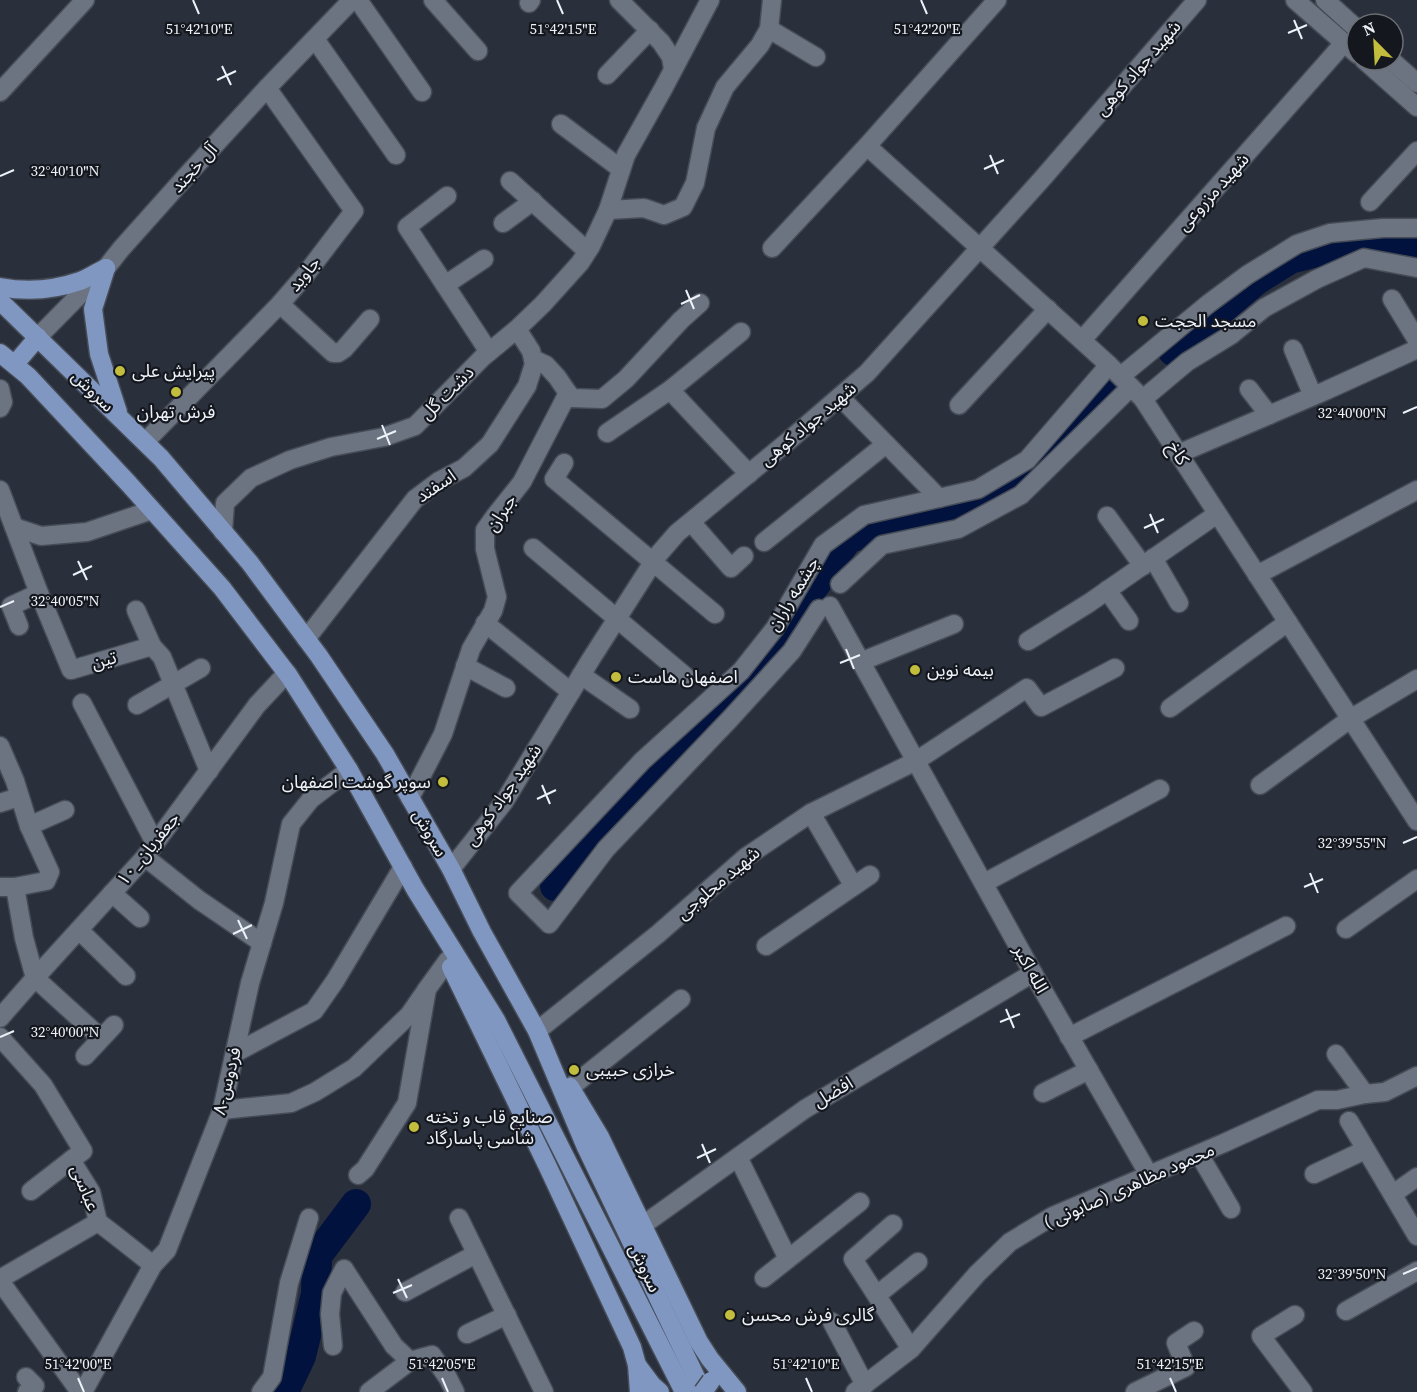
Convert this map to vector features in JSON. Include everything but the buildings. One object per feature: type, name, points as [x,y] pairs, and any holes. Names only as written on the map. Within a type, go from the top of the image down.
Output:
[{"type":"main road","points":[[0,287],[21,291],[56,288],[81,280],[106,268]]},
{"type":"main road","points":[[106,268],[93,309],[99,354],[120,417]]},
{"type":"main road","name":"سروش","points":[[0,302],[161,458],[250,563],[306,639],[385,754],[451,869],[482,932],[537,1031],[585,1145],[700,1388]]},
{"type":"main road","points":[[15,364],[38,337]]},
{"type":"main road","name":"سروش","points":[[0,353],[28,376],[222,588],[287,673],[350,770],[415,890],[496,1020],[700,1388]]},
{"type":"main road","points":[[415,890],[632,1347],[637,1365],[639,1392]]},
{"type":"main road","points":[[537,1031],[600,1137],[699,1342],[737,1392]]},
{"type":"main road","points":[[700,1388],[710,1359]]},
{"type":"main road","points":[[637,1365],[660,1392]]},
{"type":"street","points":[[0,92],[85,0]]},
{"type":"street","name":"آل خجند","points":[[38,337],[106,268],[158,207],[267,88],[352,0]]},
{"type":"street","points":[[358,0],[422,92]]},
{"type":"street","points":[[433,0],[478,51]]},
{"type":"street","points":[[619,0],[661,42],[671,57],[673,69]]},
{"type":"street","name":"دشت گل","points":[[223,532],[225,503],[251,478],[300,457],[331,447],[384,437],[415,426],[489,352],[543,304],[580,263],[587,251],[608,210],[626,155],[710,0]]},
{"type":"street","points":[[608,210],[644,208],[664,215],[683,207],[695,183],[706,128],[725,87],[760,45],[769,29],[772,0]]},
{"type":"street","points":[[772,248],[867,146],[997,0]]},
{"type":"street","name":"شهید جواد کوهی","points":[[451,869],[504,802],[617,619],[654,562],[677,533],[867,374],[1042,179],[1197,0]]},
{"type":"street","points":[[1295,0],[1345,44]]},
{"type":"street","points":[[1332,3],[1345,17]]},
{"type":"street","points":[[769,29],[816,57]]},
{"type":"street","points":[[607,75],[650,30]]},
{"type":"street","points":[[315,39],[396,155]]},
{"type":"street","name":"شهید مزروعی","points":[[1082,340],[1345,55]]},
{"type":"street","points":[[1378,72],[1417,107]]},
{"type":"street","name":"جاوید","points":[[145,442],[280,304],[354,211],[267,88]]},
{"type":"street","points":[[561,124],[621,169]]},
{"type":"street","name":"کاخ","points":[[867,146],[1126,382],[1178,454],[1417,821]]},
{"type":"street","points":[[1370,202],[1417,152]]},
{"type":"street","points":[[510,181],[587,251]]},
{"type":"street","points":[[447,196],[407,227],[489,352]]},
{"type":"street","points":[[503,223],[532,201]]},
{"type":"street","points":[[840,584],[882,545],[958,529],[1021,495],[1126,382],[1208,304],[1246,275],[1297,244],[1330,233],[1383,228],[1417,228]]},
{"type":"street","points":[[1126,382],[1187,362],[1231,335],[1264,308],[1317,279],[1364,258],[1417,268]]},
{"type":"street","points":[[445,285],[484,259]]},
{"type":"street","points":[[1392,299],[1417,340]]},
{"type":"street","points":[[517,329],[531,351],[533,359],[546,365],[572,398],[602,399],[626,379],[700,303]]},
{"type":"street","points":[[280,304],[333,353],[344,349],[370,319]]},
{"type":"street","points":[[959,405],[1048,309]]},
{"type":"street","points":[[607,434],[670,390],[741,332]]},
{"type":"street","points":[[1293,349],[1313,396]]},
{"type":"street","points":[[1178,454],[1417,350]]},
{"type":"street","name":"اسفند","points":[[306,639],[415,499],[439,481],[464,468],[490,444],[527,386],[534,364],[533,359]]},
{"type":"street","name":"چشمه راران","points":[[824,607],[792,651],[606,849],[549,924],[518,893],[642,761],[741,670],[775,628],[823,545],[864,515],[978,489],[1027,460],[1126,382]]},
{"type":"street","points":[[0,389],[3,402],[0,408]]},
{"type":"street","points":[[1249,389],[1269,415]]},
{"type":"street","points":[[670,390],[748,474]]},
{"type":"street","name":"جبران","points":[[410,798],[442,734],[471,649],[493,611],[497,597],[485,549],[485,530],[522,482],[568,393]]},
{"type":"street","points":[[840,397],[939,498]]},
{"type":"street","points":[[764,542],[886,444]]},
{"type":"street","points":[[564,463],[555,479],[715,614]]},
{"type":"street","name":"تین","points":[[0,490],[7,530],[39,593],[71,670],[152,646]]},
{"type":"street","points":[[1257,574],[1417,490]]},
{"type":"street","points":[[7,530],[41,536],[87,532],[152,510]]},
{"type":"street","points":[[1028,641],[1089,603],[1217,514]]},
{"type":"street","points":[[1107,516],[1148,562],[1179,603]]},
{"type":"street","points":[[691,522],[731,568],[744,556]]},
{"type":"street","points":[[533,548],[685,676]]},
{"type":"street","points":[[1107,590],[1129,621]]},
{"type":"street","points":[[19,626],[12,606],[39,593]]},
{"type":"street","name":"الله اکبر","points":[[824,607],[860,662],[1033,973],[1149,1175]]},
{"type":"street","points":[[136,610],[152,646],[162,657],[209,771]]},
{"type":"street","points":[[1170,708],[1288,622]]},
{"type":"street","points":[[485,623],[571,692]]},
{"type":"street","points":[[860,662],[954,624]]},
{"type":"street","points":[[465,666],[506,688]]},
{"type":"street","points":[[137,705],[201,668]]},
{"type":"street","name":"شهید محلوجی","points":[[537,1031],[658,934],[746,857],[811,813],[916,761],[1027,688],[1041,707],[1114,668]]},
{"type":"street","name":"۱۰_جعفریان","points":[[0,1018],[150,850],[257,705],[287,673]]},
{"type":"street","points":[[581,675],[630,709]]},
{"type":"street","points":[[1260,785],[1350,719],[1417,679]]},
{"type":"street","points":[[82,703],[150,850],[200,900],[262,943]]},
{"type":"street","points":[[1,753],[15,781],[29,826],[50,872],[46,881],[8,887],[35,978],[108,1032],[85,1056]]},
{"type":"street","name":"۸-فردوس","points":[[82,1392],[153,1266],[167,1250],[222,1110],[250,983],[274,903],[291,824],[311,799],[350,770]]},
{"type":"street","points":[[984,883],[1160,789]]},
{"type":"street","points":[[0,803],[19,797]]},
{"type":"street","points":[[29,826],[65,810]]},
{"type":"street","points":[[811,813],[853,885]]},
{"type":"street","points":[[235,1053],[314,1011],[335,981],[403,867]]},
{"type":"street","points":[[766,946],[870,874]]},
{"type":"street","points":[[1346,928],[1417,879]]},
{"type":"street","points":[[112,893],[140,918]]},
{"type":"street","points":[[1070,1037],[1286,926]]},
{"type":"street","points":[[79,930],[126,976]]},
{"type":"street","points":[[222,1110],[291,1103],[315,1092],[354,1068],[409,1015],[448,960]]},
{"type":"street","name":"افضل","points":[[642,1225],[805,1109],[1033,973]]},
{"type":"street","points":[[358,1175],[365,1169],[407,1103],[427,989]]},
{"type":"street","points":[[571,1087],[681,999]]},
{"type":"street","name":"عباسی","points":[[0,1037],[43,1085],[83,1151],[71,1160],[91,1192],[98,1222],[0,1280]]},
{"type":"street","points":[[1336,1054],[1365,1094]]},
{"type":"street","points":[[1043,1093],[1089,1070]]},
{"type":"street","name":"محمود مظاهری (صابونی )","points":[[860,1388],[911,1349],[977,1274],[1010,1242],[1053,1216],[1318,1100],[1337,1100],[1385,1092],[1417,1076]]},
{"type":"street","points":[[1349,1121],[1417,1236]]},
{"type":"street","points":[[1314,1174],[1365,1150]]},
{"type":"street","points":[[1199,1154],[1231,1209]]},
{"type":"street","points":[[738,1157],[788,1259]]},
{"type":"street","points":[[31,1191],[71,1160]]},
{"type":"street","points":[[1393,1194],[1417,1177]]},
{"type":"street","points":[[764,1278],[860,1202]]},
{"type":"street","points":[[261,1392],[272,1377],[289,1283],[309,1218]]},
{"type":"street","points":[[459,1218],[544,1392]]},
{"type":"street","points":[[98,1222],[153,1266]]},
{"type":"street","points":[[893,1224],[853,1259],[911,1349]]},
{"type":"street","points":[[405,1292],[477,1254]]},
{"type":"street","points":[[877,1295],[918,1262]]},
{"type":"street","points":[[333,1346],[330,1314],[332,1293],[344,1269],[394,1346],[410,1361]]},
{"type":"street","points":[[1346,1311],[1417,1270]]},
{"type":"street","points":[[0,1280],[82,1392]]},
{"type":"street","points":[[467,1334],[507,1315]]},
{"type":"street","points":[[1295,1316],[1258,1337],[1304,1392]]},
{"type":"street","points":[[832,1322],[860,1388]]},
{"type":"street","points":[[1135,1392],[1186,1367],[1176,1343],[1194,1330]]},
{"type":"street","points":[[369,1392],[410,1361],[432,1355],[455,1392]]},
{"type":"waterway","points":[[1173,351],[1255,281],[1290,259],[1352,243],[1417,250]]},
{"type":"waterway","points":[[555,886],[634,793],[748,680],[789,629],[812,589],[848,538],[896,527],[942,521],[971,513],[1010,490],[1110,394]]},
{"type":"waterway","name":"چشمه راران","points":[[284,1392],[301,1356],[316,1294],[317,1256],[356,1204]]},
{"type":"place","name":"مسجد الحجت","points":[[1143,321]]},
{"type":"place","name":"پیرایش علی","points":[[120,371]]},
{"type":"place","name":"فرش تهران","points":[[176,392]]},
{"type":"place","name":"بیمه نوین","points":[[915,670]]},
{"type":"place","name":"اصفهان هاست","points":[[616,677]]},
{"type":"place","name":"سوپر گوشت اصفهان","points":[[443,782]]},
{"type":"place","name":"خرازی حبیبی","points":[[574,1070]]},
{"type":"place","name":"صنایع قاب و تخته شاسی پاسارگاد","points":[[414,1127]]},
{"type":"place","name":"گالری فرش محسن","points":[[730,1315]]}]
